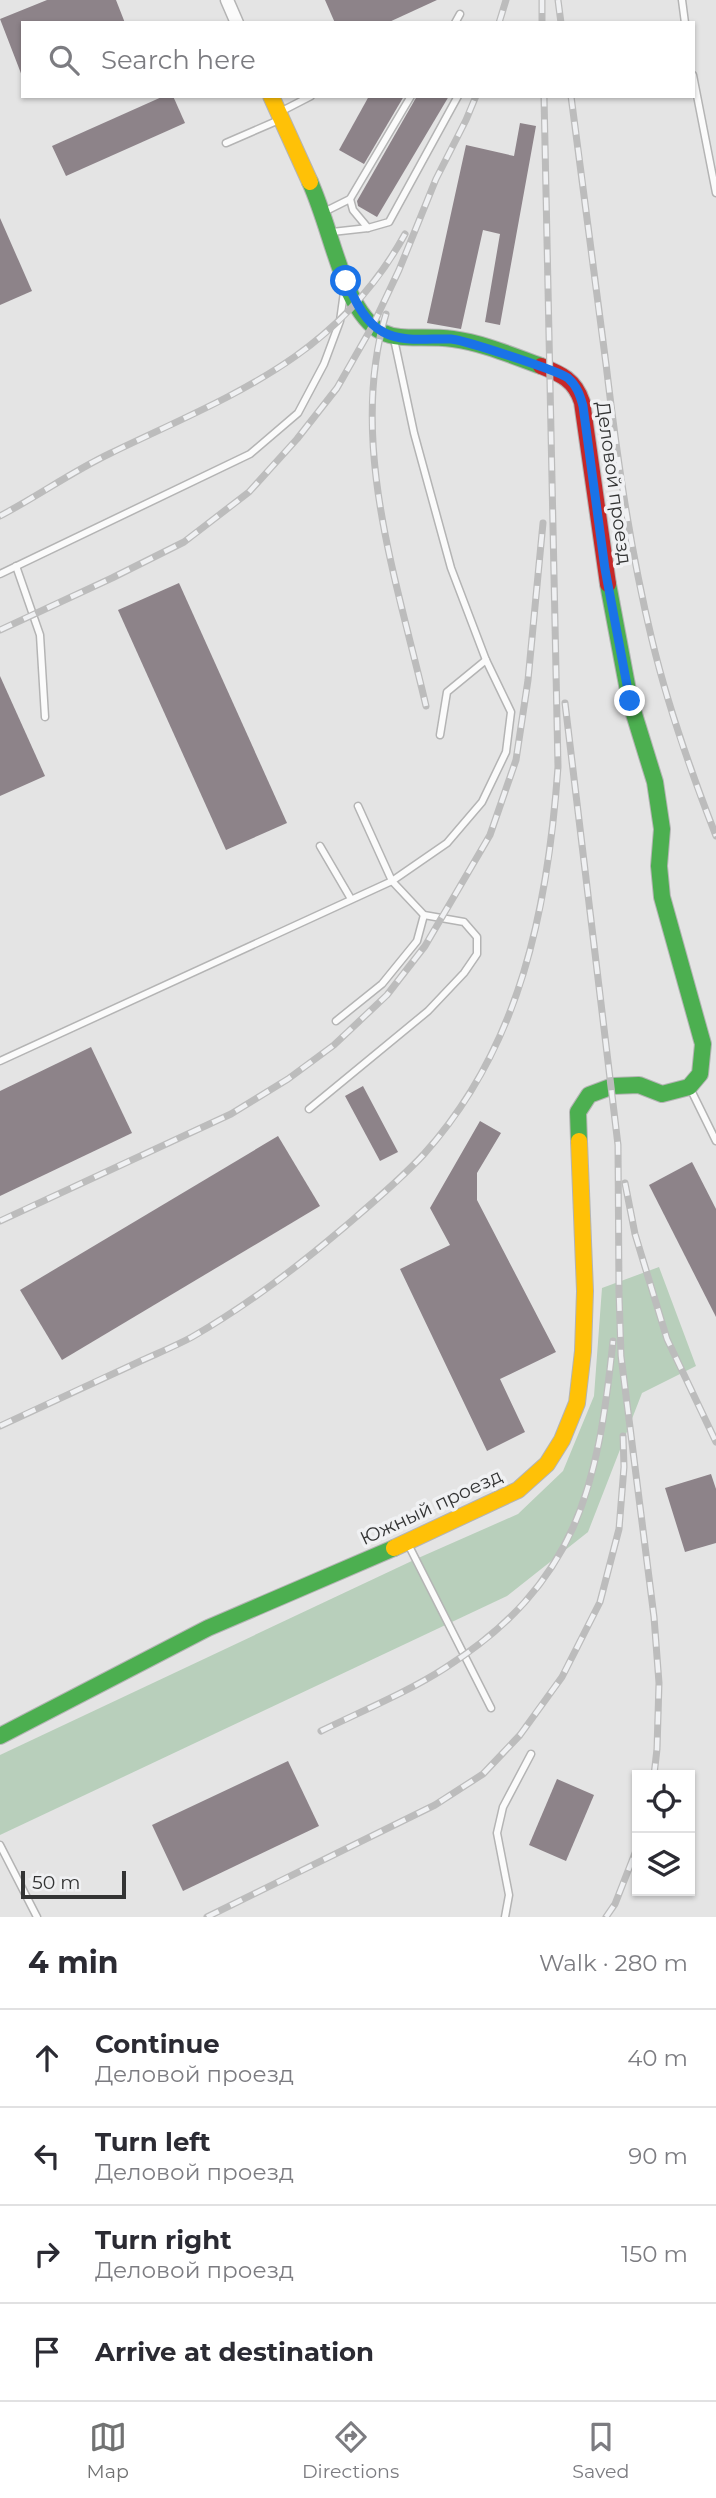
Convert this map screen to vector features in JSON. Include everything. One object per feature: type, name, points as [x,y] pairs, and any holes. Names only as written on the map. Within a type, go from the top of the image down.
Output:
[{"type":"street","points":[[227,0],[236,21]]},
{"type":"street","points":[[272,98],[323,212],[346,281],[373,325],[393,337]]},
{"type":"street","name":"Деловой проезд","points":[[393,337],[455,339],[558,373],[567,377],[578,390],[583,406],[605,569],[630,701],[655,782],[662,829],[659,866],[662,897],[703,1044],[700,1074],[689,1087]]},
{"type":"street","name":"Южный проезд","points":[[0,1737],[208,1628],[408,1542],[518,1490],[547,1464],[562,1440],[577,1403],[583,1351],[585,1291],[578,1112],[589,1095],[612,1086],[639,1085],[662,1094],[689,1087]]},
{"type":"lane","points":[[682,0],[685,21]]},
{"type":"lane","points":[[456,21],[460,14]]},
{"type":"lane","points":[[695,85],[716,193]]},
{"type":"lane","points":[[226,143],[280,116],[308,98]]},
{"type":"lane","points":[[323,212],[350,199],[410,98]]},
{"type":"lane","points":[[329,232],[368,228],[388,222],[457,98]]},
{"type":"lane","points":[[350,199],[353,210],[368,228]]},
{"type":"lane","points":[[0,574],[250,454],[298,413],[324,364],[340,321],[346,281]]},
{"type":"lane","points":[[0,1061],[392,881],[447,843],[482,802],[506,752],[511,712],[486,660],[451,568],[414,433],[393,337]]},
{"type":"lane","points":[[16,566],[40,635],[45,717]]},
{"type":"lane","points":[[440,735],[447,692],[486,660]]},
{"type":"lane","points":[[309,1109],[428,1012],[464,973],[477,954],[477,937],[464,922],[424,915],[392,881],[358,806]]},
{"type":"lane","points":[[320,845],[352,900]]},
{"type":"lane","points":[[336,1021],[382,984],[417,941],[424,915]]},
{"type":"lane","points":[[689,1087],[716,1141]]},
{"type":"lane","points":[[408,1542],[491,1708]]},
{"type":"lane","points":[[505,1917],[509,1895],[497,1833],[503,1807],[531,1754]]},
{"type":"lane","points":[[0,1845],[37,1917]]},
{"type":"green space","points":[[659,1267],[696,1366],[642,1393],[588,1532],[507,1596],[0,1835],[0,1755],[416,1559],[518,1514],[563,1471],[594,1396],[602,1288]]},
{"type":"building","points":[[47,0],[116,0],[124,21],[21,21],[21,73],[0,19]]},
{"type":"building","points":[[325,0],[437,0],[391,21],[334,21]]},
{"type":"building","points":[[160,98],[174,98],[185,123],[66,176],[52,146]]},
{"type":"building","points":[[368,98],[403,98],[364,164],[339,150]]},
{"type":"building","points":[[416,98],[448,98],[377,217],[358,206],[357,201]]},
{"type":"building","points":[[520,123],[536,126],[500,325],[485,322],[500,234],[483,230],[461,329],[427,323],[466,145],[514,156]]},
{"type":"building","points":[[0,218],[32,291],[0,305]]},
{"type":"building","points":[[179,583],[287,823],[226,850],[118,610]]},
{"type":"building","points":[[0,676],[45,776],[0,796]]},
{"type":"building","points":[[91,1047],[132,1133],[0,1196],[0,1091]]},
{"type":"building","points":[[363,1086],[398,1152],[380,1161],[345,1096]]},
{"type":"building","points":[[480,1121],[501,1133],[477,1173],[477,1200],[556,1352],[500,1379],[525,1432],[487,1451],[400,1269],[450,1245],[430,1208]]},
{"type":"building","points":[[278,1136],[320,1206],[62,1360],[20,1290]]},
{"type":"building","points":[[692,1162],[716,1209],[716,1317],[649,1185]]},
{"type":"building","points":[[711,1474],[716,1489],[716,1543],[685,1552],[665,1488]]},
{"type":"building","points":[[288,1761],[319,1826],[183,1891],[152,1825]]},
{"type":"building","points":[[557,1779],[594,1795],[566,1861],[529,1845]]},
{"type":"railway","points":[[500,21],[506,0]]},
{"type":"railway","points":[[542,0],[542,21]]},
{"type":"railway","points":[[558,0],[561,21]]},
{"type":"railway","points":[[0,630],[184,542],[249,492],[297,439],[337,388],[373,325],[436,179],[475,98]]},
{"type":"railway","points":[[0,1426],[192,1337],[251,1300],[306,1258],[384,1193],[424,1154],[457,1112],[484,1068],[506,1021],[524,973],[537,922],[558,767],[544,98]]},
{"type":"railway","points":[[571,98],[615,434],[637,572],[665,690],[716,836]]},
{"type":"railway","points":[[0,516],[97,460],[198,412],[278,368],[314,342],[347,312],[378,277],[405,234]]},
{"type":"railway","points":[[386,314],[376,362],[372,411],[374,461],[391,561],[426,706]]},
{"type":"railway","points":[[0,1221],[231,1114],[288,1079],[334,1045],[387,995],[425,946],[490,835],[516,760],[528,680],[543,523]]},
{"type":"railway","points":[[565,703],[618,1145],[621,1356],[654,1617],[659,1683],[655,1770]]},
{"type":"railway","points":[[625,1183],[635,1234],[667,1339],[716,1442]]},
{"type":"railway","points":[[321,1731],[431,1677],[490,1636],[525,1602],[552,1566],[573,1528],[588,1486],[599,1442],[613,1341]]},
{"type":"railway","points":[[207,1917],[435,1805],[483,1774],[520,1735],[562,1677],[600,1602],[619,1529],[624,1467],[623,1436]]},
{"type":"railway","points":[[606,1917],[615,1904],[632,1861]]},
{"type":"traffic: fast","points":[[310,182],[350,293],[360,312],[371,324],[393,336],[453,339],[498,350],[541,366]]},
{"type":"traffic: fast","points":[[579,1141],[578,1112],[589,1095],[613,1086],[639,1085],[662,1094],[689,1087],[700,1074],[703,1044],[662,897],[659,866],[662,829],[655,782],[630,701],[608,584]]},
{"type":"traffic: fast","points":[[0,1736],[208,1628],[394,1548]]},
{"type":"traffic: slow","points":[[272,98],[310,182]]},
{"type":"traffic: slow","points":[[394,1548],[518,1490],[547,1464],[562,1440],[577,1403],[583,1351],[585,1291],[579,1141]]},
{"type":"traffic: jam","points":[[541,366],[566,379],[575,388],[582,402],[608,584]]},
{"type":"route","points":[[346,281],[373,325],[393,337],[455,339],[567,377],[578,390],[583,406],[605,569],[630,701]]}]
